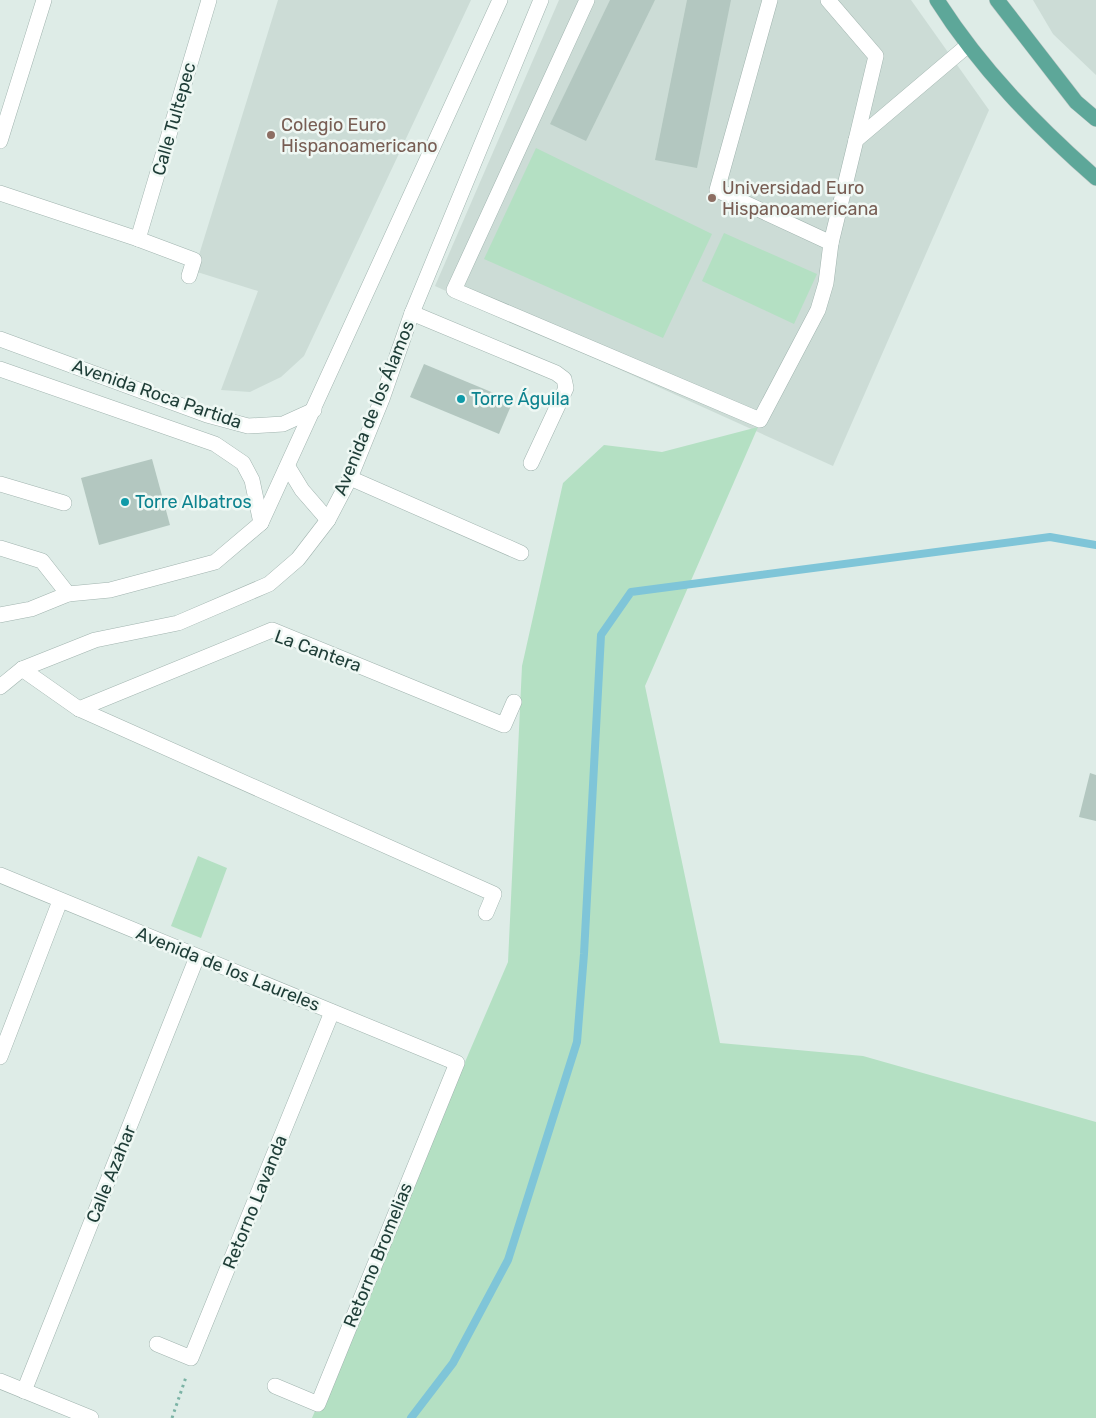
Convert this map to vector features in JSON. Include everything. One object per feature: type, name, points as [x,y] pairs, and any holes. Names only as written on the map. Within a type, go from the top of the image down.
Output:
[{"type":"main road","points":[[937,0],[967,46],[1013,99],[1096,178]]},
{"type":"main road","points":[[997,0],[1076,102],[1096,119]]},
{"type":"street","points":[[0,141],[44,0]]},
{"type":"street","name":"Calle Tultepec","points":[[138,239],[209,0]]},
{"type":"street","points":[[0,615],[32,609],[68,594],[110,590],[216,562],[261,523],[500,0]]},
{"type":"street","name":"Avenida de los Álamos","points":[[0,687],[22,669],[95,640],[178,623],[270,584],[298,559],[328,520],[350,478],[382,399],[412,313],[541,0]]},
{"type":"street","points":[[770,0],[717,190],[831,243]]},
{"type":"street","points":[[584,1],[454,290],[760,420],[818,310],[826,283],[831,243],[876,56],[828,0]]},
{"type":"street","points":[[856,140],[967,46]]},
{"type":"street","points":[[0,193],[138,239],[194,260],[189,276]]},
{"type":"street","points":[[412,313],[556,373],[564,379],[566,388],[532,463]]},
{"type":"street","name":"Avenida Roca Partida","points":[[0,339],[207,415],[248,426],[283,424],[314,410]]},
{"type":"street","name":"Avenida Roca Partida","points":[[0,369],[216,444],[242,463],[252,480],[261,523]]},
{"type":"street","points":[[288,467],[302,490],[328,520]]},
{"type":"street","points":[[350,478],[521,553]]},
{"type":"street","points":[[0,484],[64,503]]},
{"type":"street","points":[[0,548],[42,561],[68,594]]},
{"type":"street","name":"La Cantera","points":[[79,709],[272,630],[504,725],[514,702]]},
{"type":"street","points":[[22,669],[79,709],[494,894],[486,913]]},
{"type":"street","name":"Avenida de los Laureles","points":[[0,875],[456,1063]]},
{"type":"street","points":[[0,1057],[60,901]]},
{"type":"street","name":"Calle Azahar","points":[[24,1391],[197,957]]},
{"type":"street","name":"Retorno Lavanda","points":[[192,1358],[332,1012]]},
{"type":"street","name":"Retorno Bromelias","points":[[275,1386],[318,1404],[456,1063]]},
{"type":"street","points":[[157,1344],[192,1358]]},
{"type":"street","points":[[0,1381],[91,1418]]},
{"type":"path","points":[[172,1418],[192,1358]]},
{"type":"shaded area","points":[[278,0],[471,0],[304,356],[281,377],[250,392],[221,390],[258,291],[194,271]]},
{"type":"shaded area","name":"Universidad Euro Hispanoamericana","points":[[559,0],[911,0],[989,110],[833,466],[435,286]]},
{"type":"shaded area","points":[[1033,0],[1096,0],[1096,75],[1053,34]]},
{"type":"green space","points":[[536,148],[712,234],[663,338],[484,259]]},
{"type":"green space","points":[[724,233],[817,274],[794,324],[702,281]]},
{"type":"green space","points":[[758,427],[645,686],[720,1043],[863,1056],[1096,1122],[1096,1418],[312,1418],[508,962],[522,666],[563,483],[604,445],[662,452]]},
{"type":"green space","points":[[198,856],[227,868],[201,938],[171,926]]},
{"type":"building","points":[[610,0],[655,0],[586,141],[550,124]]},
{"type":"building","points":[[687,0],[731,0],[697,168],[655,160]]},
{"type":"building","name":"Torre Águila","points":[[424,364],[513,401],[499,434],[410,397]]},
{"type":"building","name":"Torre Albatros","points":[[152,459],[170,525],[99,545],[81,478]]},
{"type":"building","points":[[1090,773],[1096,775],[1096,821],[1079,817]]},
{"type":"waterway","points":[[411,1418],[453,1363],[508,1260],[577,1042],[584,954],[601,635],[631,592],[1050,537],[1096,545]]},
{"type":"place","name":"Colegio Euro Hispanoamericano","points":[[271,135]]},
{"type":"place","name":"Universidad Euro Hispanoamericana","points":[[712,198]]},
{"type":"place","name":"Torre Águila","points":[[461,399]]},
{"type":"place","name":"Torre Albatros","points":[[125,502]]}]
